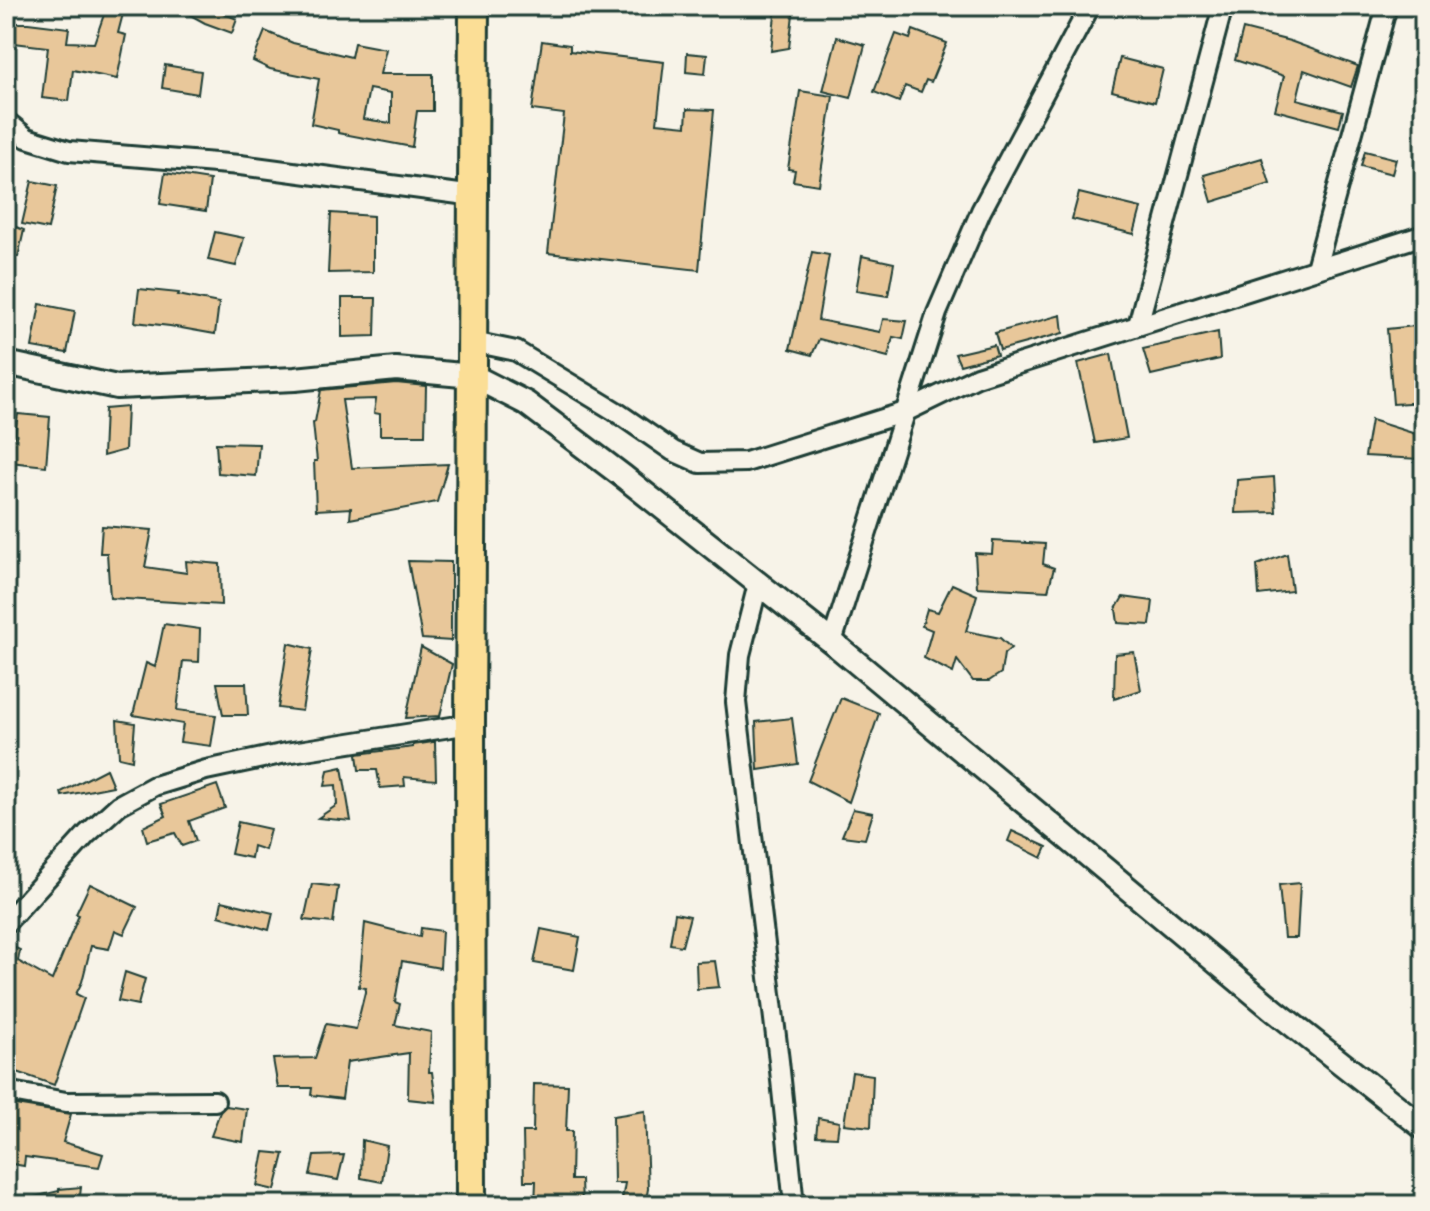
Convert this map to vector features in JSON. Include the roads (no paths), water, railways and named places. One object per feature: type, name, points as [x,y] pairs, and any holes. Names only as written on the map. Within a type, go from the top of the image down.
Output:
[{"type":"main road","points":[[471,1205],[474,6]]},
{"type":"street","points":[[832,642],[937,313],[981,211],[1090,6]]},
{"type":"street","points":[[1138,325],[1223,6]]},
{"type":"street","points":[[1316,268],[1387,6]]},
{"type":"street","points":[[6,121],[27,138],[69,151],[240,165],[474,196]]},
{"type":"street","points":[[473,342],[516,351],[615,411],[673,451],[700,463],[746,462],[905,412],[977,377],[1424,235]]},
{"type":"street","points":[[6,363],[117,387],[295,379],[396,369],[473,376],[526,403],[832,642],[1275,1011],[1424,1128]]},
{"type":"street","points":[[758,584],[740,655],[736,702],[794,1205]]},
{"type":"street","points":[[6,923],[87,834],[119,805],[154,786],[206,770],[286,753],[470,724]]},
{"type":"street","points":[[6,1091],[66,1102],[215,1101]]}]
